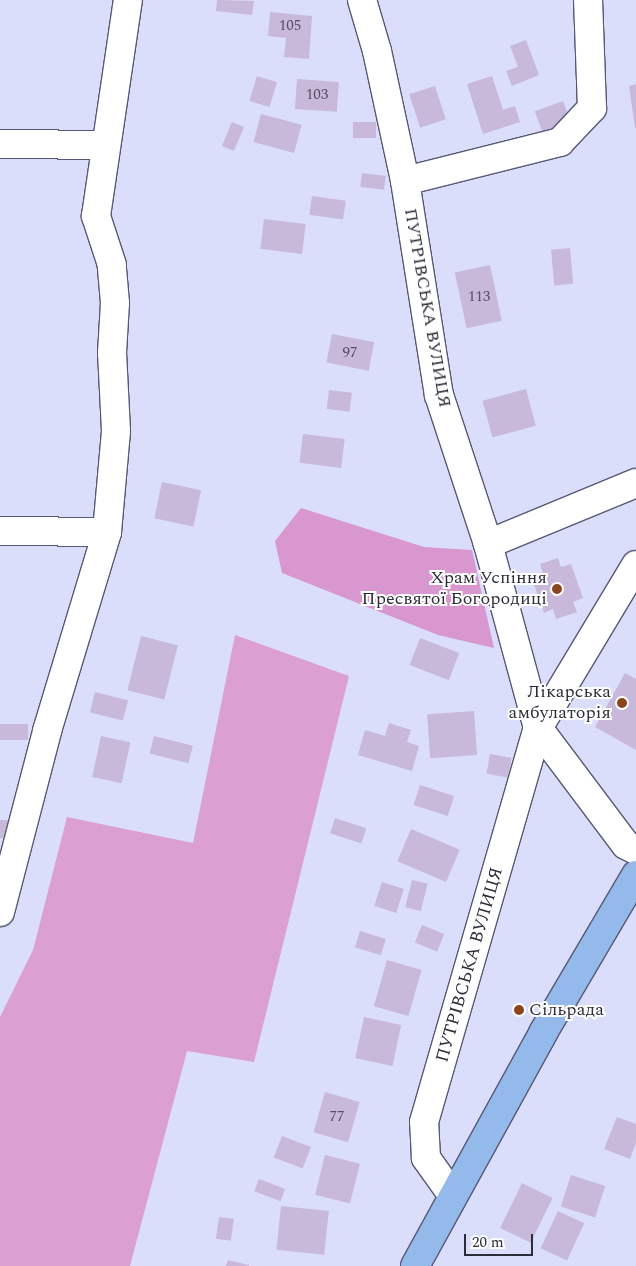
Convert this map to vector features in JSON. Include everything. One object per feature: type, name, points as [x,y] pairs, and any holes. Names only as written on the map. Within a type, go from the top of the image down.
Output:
[{"type":"main road","points":[[415,1266],[636,875]]},
{"type":"street","points":[[0,912],[47,731],[107,532],[116,431],[112,265],[96,216],[105,145],[128,0]]},
{"type":"street","name":"ПУТРІВСЬКА ВУЛИЦЯ","points":[[362,0],[377,51],[405,181],[439,395],[488,544],[538,728],[621,838],[636,850]]},
{"type":"street","points":[[405,181],[560,142],[592,108],[588,0]]},
{"type":"street","points":[[0,144],[105,145]]},
{"type":"street","points":[[488,544],[636,483]]},
{"type":"street","points":[[0,532],[107,532]]},
{"type":"street","points":[[538,728],[636,565]]},
{"type":"street","name":"ПУТРІВСЬКА ВУЛИЦЯ","points":[[453,1196],[426,1158],[424,1122],[538,728]]},
{"type":"shaded area","points":[[301,508],[424,547],[472,550],[494,648],[438,635],[282,573],[275,541]]},
{"type":"shaded area","points":[[235,635],[349,676],[254,1062],[187,1051],[130,1266],[0,1266],[0,1017],[33,950],[67,817],[193,843]]},
{"type":"building","points":[[217,0],[254,1],[252,15],[216,11]]},
{"type":"building","points":[[270,12],[312,16],[309,59],[284,57],[286,38],[268,36]]},
{"type":"building","points":[[526,40],[539,75],[512,86],[506,71],[518,67],[510,46]]},
{"type":"building","points":[[257,76],[277,82],[269,107],[249,101]]},
{"type":"building","points":[[492,76],[503,110],[515,106],[520,122],[483,134],[467,84]]},
{"type":"building","points":[[297,79],[339,82],[337,112],[295,109]]},
{"type":"building","points":[[636,84],[636,128],[635,128],[629,86]]},
{"type":"building","points":[[435,86],[446,119],[420,128],[409,94]]},
{"type":"building","points":[[563,101],[572,126],[544,137],[535,111]]},
{"type":"building","points":[[261,114],[302,125],[294,153],[253,142]]},
{"type":"building","points":[[232,122],[244,127],[234,151],[222,146]]},
{"type":"building","points":[[353,122],[376,122],[376,138],[353,138]]},
{"type":"building","points":[[362,173],[386,176],[384,190],[360,187]]},
{"type":"building","points":[[312,196],[346,201],[343,220],[309,215]]},
{"type":"building","points":[[264,219],[306,224],[302,254],[260,249]]},
{"type":"building","points":[[570,248],[573,284],[554,286],[551,250]]},
{"type":"building","points":[[490,265],[502,321],[467,328],[455,272]]},
{"type":"building","points":[[332,334],[374,342],[369,371],[326,362]]},
{"type":"building","points":[[526,389],[536,426],[492,437],[483,401]]},
{"type":"building","points":[[329,390],[352,393],[350,412],[327,409]]},
{"type":"building","points":[[303,434],[345,439],[341,468],[299,463]]},
{"type":"building","points":[[162,482],[201,490],[193,527],[154,518]]},
{"type":"building","name":"Храм Успіння Пресвятої Богородиці","points":[[558,558],[561,567],[571,564],[583,598],[573,602],[577,612],[556,619],[553,609],[544,613],[532,579],[543,574],[540,564]]},
{"type":"building","points":[[141,636],[178,645],[164,700],[127,690]]},
{"type":"building","points":[[420,638],[459,653],[449,680],[410,665]]},
{"type":"building","name":"Лікарська амбулаторія","points":[[625,673],[636,679],[636,750],[595,727]]},
{"type":"building","points":[[95,692],[128,700],[123,721],[90,712]]},
{"type":"building","points":[[474,711],[477,755],[430,758],[427,714]]},
{"type":"building","points":[[389,723],[411,730],[407,742],[419,746],[412,771],[358,755],[365,730],[385,736]]},
{"type":"building","points":[[0,724],[28,724],[28,740],[0,740]]},
{"type":"building","points":[[101,736],[130,742],[122,783],[92,777]]},
{"type":"building","points":[[154,736],[193,746],[188,763],[150,753]]},
{"type":"building","points":[[490,754],[512,758],[508,778],[487,774]]},
{"type":"building","points":[[420,785],[454,796],[448,816],[414,805]]},
{"type":"building","points":[[335,818],[366,828],[361,843],[330,833]]},
{"type":"building","points":[[0,820],[12,820],[12,838],[0,838]]},
{"type":"building","points":[[411,829],[460,850],[446,882],[397,861]]},
{"type":"building","points":[[412,880],[428,884],[421,911],[405,907]]},
{"type":"building","points":[[382,882],[404,889],[396,913],[374,906]]},
{"type":"building","points":[[422,925],[444,934],[437,952],[415,943]]},
{"type":"building","points":[[360,931],[386,939],[381,955],[355,947]]},
{"type":"building","points":[[387,960],[422,970],[408,1016],[374,1006]]},
{"type":"building","points":[[364,1017],[401,1025],[392,1066],[355,1058]]},
{"type":"building","points":[[325,1092],[360,1102],[348,1142],[313,1132]]},
{"type":"building","points":[[617,1117],[636,1124],[636,1143],[630,1159],[604,1149]]},
{"type":"building","points":[[282,1136],[311,1147],[303,1169],[274,1157]]},
{"type":"building","points":[[325,1155],[360,1164],[350,1203],[315,1195]]},
{"type":"building","points":[[571,1175],[605,1186],[595,1218],[561,1206]]},
{"type":"building","points":[[259,1179],[285,1189],[280,1201],[254,1191]]},
{"type":"building","points":[[522,1183],[553,1198],[531,1243],[500,1228]]},
{"type":"building","points":[[281,1206],[329,1211],[324,1255],[276,1250]]},
{"type":"building","points":[[558,1211],[584,1223],[567,1260],[541,1248]]},
{"type":"building","points":[[219,1217],[234,1219],[231,1241],[216,1239]]},
{"type":"building","points":[[228,1260],[249,1265],[249,1266],[226,1266]]},
{"type":"place","name":"Храм Успіння Пресвятої Богородиці","points":[[557,589]]},
{"type":"place","name":"Лікарська амбулаторія","points":[[622,703]]},
{"type":"place","name":"Сільрада","points":[[519,1010]]}]
